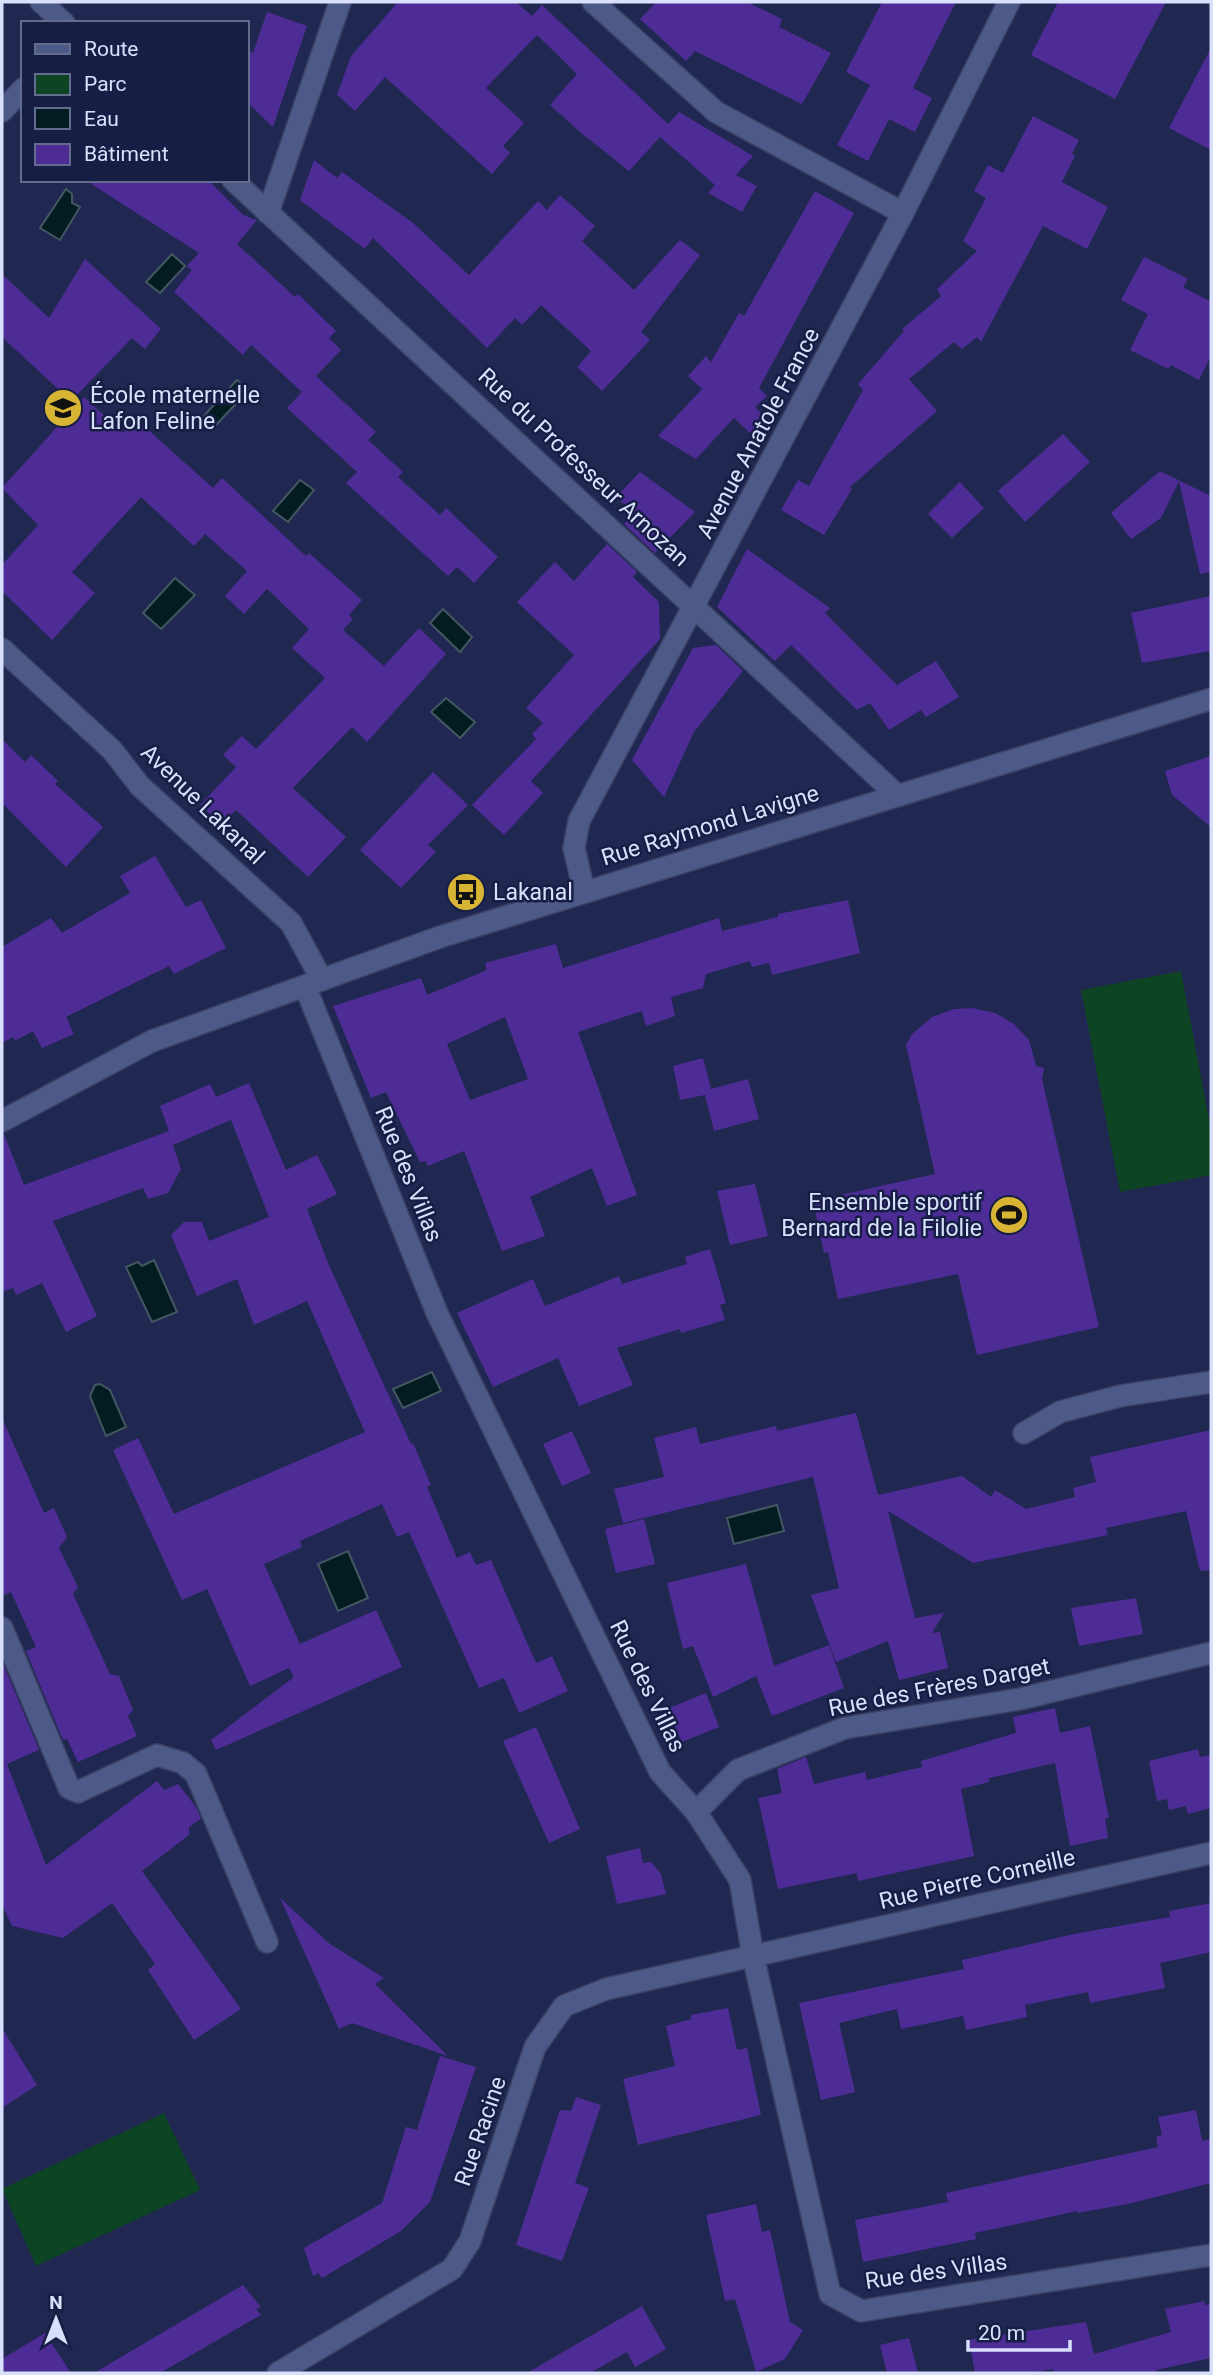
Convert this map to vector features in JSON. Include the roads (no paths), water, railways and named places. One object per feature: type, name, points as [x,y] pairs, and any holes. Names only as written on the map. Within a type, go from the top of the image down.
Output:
[{"type":"street","points":[[41,2],[62,21]]},
{"type":"street","points":[[268,213],[340,2]]},
{"type":"street","points":[[593,2],[716,112],[904,213]]},
{"type":"street","name":"Avenue Anatole France","points":[[584,891],[574,848],[579,821],[904,213],[1009,2]]},
{"type":"street","points":[[2,111],[21,91]]},
{"type":"street","name":"Rue du Professeur Arnozan","points":[[235,182],[897,794]]},
{"type":"street","name":"Avenue Lakanal","points":[[2,649],[112,750],[140,786],[291,923],[314,983]]},
{"type":"street","name":"Rue Raymond Lavigne","points":[[2,1121],[152,1041],[440,937],[1211,699]]},
{"type":"street","name":"Rue des Villas","points":[[314,983],[437,1313],[660,1772],[696,1812],[740,1880],[753,1956],[830,2294],[862,2311],[1211,2255]]},
{"type":"street","points":[[1024,1433],[1060,1412],[1120,1396],[1211,1381]]},
{"type":"street","points":[[2,1629],[69,1788],[78,1792],[157,1755],[183,1763],[196,1774],[267,1942]]},
{"type":"street","name":"Rue des Frères Darget","points":[[696,1812],[738,1770],[845,1728],[1020,1699],[1211,1653]]},
{"type":"street","name":"Rue Pierre Corneille","points":[[753,1956],[1211,1853]]},
{"type":"street","name":"Rue Racine","points":[[278,2373],[452,2269],[470,2241],[535,2046],[564,2006],[606,1989],[753,1956]]},
{"type":"water","points":[[66,189],[72,194],[72,203],[80,207],[60,240],[40,228]]},
{"type":"water","points":[[172,254],[185,266],[160,293],[146,282]]},
{"type":"water","points":[[237,380],[249,390],[213,428],[202,418]]},
{"type":"water","points":[[300,480],[314,490],[288,522],[273,511]]},
{"type":"water","points":[[175,578],[195,595],[161,629],[143,613]]},
{"type":"water","points":[[443,609],[472,637],[460,652],[430,623]]},
{"type":"water","points":[[446,698],[475,722],[460,738],[431,712]]},
{"type":"water","points":[[154,1260],[177,1312],[152,1322],[126,1267],[138,1262],[142,1266]]},
{"type":"water","points":[[432,1372],[441,1391],[403,1408],[393,1389]]},
{"type":"water","points":[[100,1384],[110,1390],[126,1427],[106,1436],[90,1396],[95,1385]]},
{"type":"water","points":[[777,1505],[784,1531],[734,1544],[727,1518]]},
{"type":"water","points":[[348,1551],[368,1598],[338,1611],[318,1564]]},
{"type":"place","name":"École maternelle Lafon Feline","points":[[63,408]]},
{"type":"place","name":"Lakanal","points":[[466,892]]},
{"type":"place","name":"Ensemble sportif Bernard de la Filolie","points":[[1009,1215]]}]
